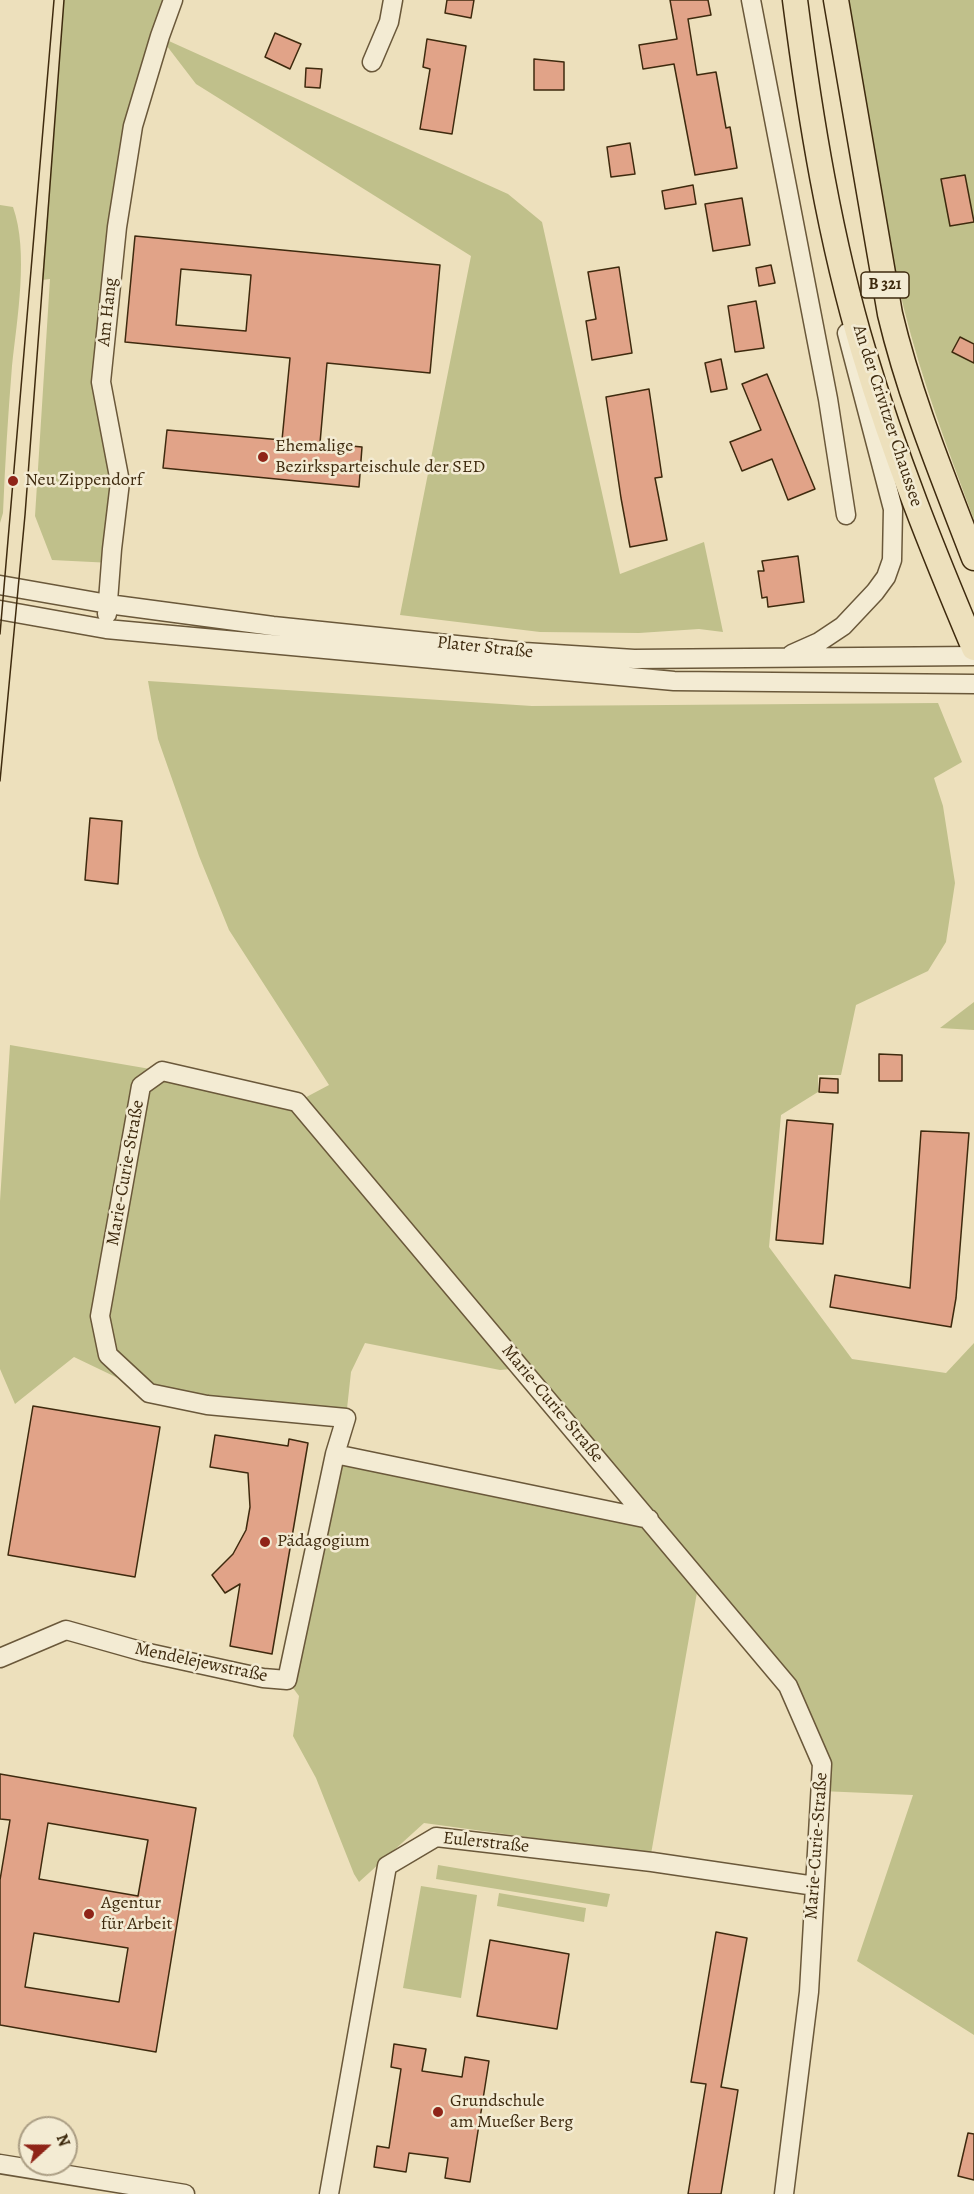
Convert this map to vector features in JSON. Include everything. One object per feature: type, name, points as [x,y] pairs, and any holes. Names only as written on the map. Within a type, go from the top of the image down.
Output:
[{"type":"main road","name":"An der Crivitzer Chaussee","points":[[795,0],[814,131],[843,273],[869,372],[922,521],[974,648]]},
{"type":"main road","name":"An der Crivitzer Chaussee","points":[[836,0],[888,303],[898,348],[928,441],[974,558]]},
{"type":"street","name":"Am Hang","points":[[106,629],[120,482],[101,382],[115,249],[133,126],[173,0]]},
{"type":"street","points":[[372,62],[388,22],[393,0]]},
{"type":"street","points":[[751,0],[826,388],[846,514]]},
{"type":"street","name":"B 321","points":[[784,658],[819,642],[843,626],[869,599],[886,577],[892,560],[894,534],[893,509],[838,301],[827,246],[817,193],[814,131]]},
{"type":"street","name":"Plater Straße","points":[[0,585],[108,604],[273,626],[524,652],[634,659],[974,656]]},
{"type":"street","name":"Plater Straße","points":[[0,610],[106,629],[674,681],[974,684]]},
{"type":"street","name":"Marie-Curie-Straße","points":[[335,1454],[346,1418],[207,1405],[149,1394],[108,1355],[100,1316],[141,1086],[162,1071],[297,1102],[788,1686],[822,1764],[809,1992],[784,2194]]},
{"type":"street","points":[[335,1454],[649,1519]]},
{"type":"street","name":"Mendelejewstraße","points":[[0,1658],[66,1630],[144,1652],[263,1678],[287,1680],[335,1454]]},
{"type":"street","name":"Eulerstraße","points":[[329,2194],[387,1866],[436,1837],[652,1862],[815,1886]]},
{"type":"street","points":[[0,2164],[185,2194]]},
{"type":"green space","points":[[64,0],[173,0],[133,126],[101,382],[120,482],[112,563],[52,560],[35,516],[50,279],[42,280]]},
{"type":"green space","points":[[848,0],[974,0],[974,520],[927,389],[904,309],[880,194]]},
{"type":"green space","points":[[160,37],[508,194],[542,222],[620,574],[704,542],[723,632],[699,629],[639,633],[540,632],[400,615],[471,256],[196,84]]},
{"type":"green space","points":[[0,205],[13,207],[18,225],[21,265],[9,403],[3,513],[0,523]]},
{"type":"green space","points":[[148,681],[532,706],[938,703],[962,762],[934,778],[943,806],[955,883],[946,942],[928,971],[856,1005],[841,1075],[818,1075],[818,1092],[781,1115],[769,1247],[852,1359],[946,1373],[974,1343],[974,2035],[857,1961],[913,1795],[821,1791],[822,1763],[788,1686],[699,1581],[651,1854],[424,1823],[359,1882],[316,1778],[293,1736],[299,1696],[287,1680],[335,1454],[647,1519],[522,1368],[500,1370],[365,1343],[351,1372],[346,1418],[149,1393],[74,1357],[15,1404],[0,1369],[0,1201],[10,1045],[162,1071],[297,1102],[329,1085],[229,930],[199,856],[158,739]]},
{"type":"green space","points":[[974,1002],[974,1030],[940,1028]]},
{"type":"green space","points":[[438,1865],[610,1894],[607,1907],[436,1879]]},
{"type":"green space","points":[[421,1886],[477,1895],[461,1998],[403,1988]]},
{"type":"green space","points":[[499,1893],[586,1908],[584,1922],[497,1906]]},
{"type":"building","points":[[447,0],[474,0],[471,18],[445,13]]},
{"type":"building","points":[[670,0],[708,0],[711,15],[688,19],[697,75],[716,72],[726,128],[730,127],[737,168],[695,175],[674,64],[643,69],[639,45],[677,39]]},
{"type":"building","points":[[275,33],[301,44],[290,69],[265,57]]},
{"type":"building","points":[[427,39],[466,46],[452,134],[420,129],[430,69],[423,67]]},
{"type":"building","points":[[534,59],[564,62],[564,90],[534,90]]},
{"type":"building","points":[[306,68],[322,69],[320,88],[305,87]]},
{"type":"building","points":[[630,143],[635,174],[611,177],[607,147]]},
{"type":"building","points":[[965,175],[974,222],[950,226],[941,179]]},
{"type":"building","points":[[693,185],[696,204],[665,209],[662,191]]},
{"type":"building","points":[[742,198],[750,245],[713,251],[705,204]]},
{"type":"building","points":[[135,236],[440,265],[430,373],[327,363],[320,443],[362,447],[359,487],[163,468],[167,430],[282,440],[290,358],[125,342]],"holes":[[[181,269],[251,275],[246,331],[176,325]]]},
{"type":"building","points":[[771,265],[775,283],[759,286],[756,268]]},
{"type":"building","points":[[619,267],[632,353],[592,360],[586,321],[596,319],[588,272]]},
{"type":"building","points":[[756,301],[764,348],[735,352],[728,306]]},
{"type":"building","points":[[960,337],[974,344],[974,363],[952,352]]},
{"type":"building","points":[[721,359],[727,389],[711,392],[705,363]]},
{"type":"building","points":[[767,374],[815,489],[788,500],[772,459],[742,471],[730,442],[761,430],[742,384]]},
{"type":"building","points":[[649,389],[662,477],[655,478],[667,540],[630,547],[606,397]]},
{"type":"building","points":[[798,556],[804,602],[768,607],[767,597],[762,598],[758,571],[764,571],[762,561]]},
{"type":"building","points":[[90,818],[122,821],[118,884],[85,880]]},
{"type":"building","points":[[879,1054],[902,1055],[902,1081],[879,1081]]},
{"type":"building","points":[[820,1078],[838,1079],[838,1093],[819,1092]]},
{"type":"building","points":[[787,1120],[833,1124],[823,1244],[776,1240]]},
{"type":"building","points":[[921,1131],[969,1133],[956,1298],[951,1327],[830,1307],[835,1275],[910,1288]]},
{"type":"building","points":[[33,1406],[160,1427],[135,1577],[8,1555]]},
{"type":"building","name":"Pädagogium","points":[[215,1435],[288,1446],[289,1439],[308,1443],[272,1654],[230,1646],[240,1584],[225,1593],[212,1575],[233,1554],[246,1530],[250,1507],[248,1473],[210,1467]]},
{"type":"building","name":"Agentur für Arbeit","points":[[0,1774],[196,1808],[156,2052],[0,2025],[0,1880],[10,1820],[0,1819]],"holes":[[[48,1823],[148,1840],[138,1896],[39,1879]],[[34,1933],[128,1948],[119,2002],[25,1987]]]},
{"type":"building","points":[[716,1932],[747,1938],[721,2087],[738,2090],[721,2194],[688,2194],[706,2084],[691,2082]]},
{"type":"building","points":[[490,1940],[569,1954],[557,2029],[477,2016]]},
{"type":"building","name":"Grundschule am Mueßer Berg","points":[[394,2044],[426,2049],[422,2071],[462,2077],[465,2057],[489,2061],[470,2182],[445,2178],[448,2158],[409,2153],[406,2172],[374,2167],[377,2146],[389,2148],[401,2069],[391,2067]]},
{"type":"building","points":[[968,2133],[974,2134],[974,2180],[958,2176]]},
{"type":"tram line","points":[[0,634],[54,0]]},
{"type":"tram line","points":[[0,781],[25,515],[64,0]]},
{"type":"place","name":"Ehemalige Bezirksparteischule der SED","points":[[263,457]]},
{"type":"place","name":"Neu Zippendorf","points":[[13,481]]},
{"type":"place","name":"Pädagogium","points":[[265,1542]]},
{"type":"place","name":"Agentur für Arbeit","points":[[89,1914]]},
{"type":"place","name":"Grundschule am Mueßer Berg","points":[[438,2112]]}]
